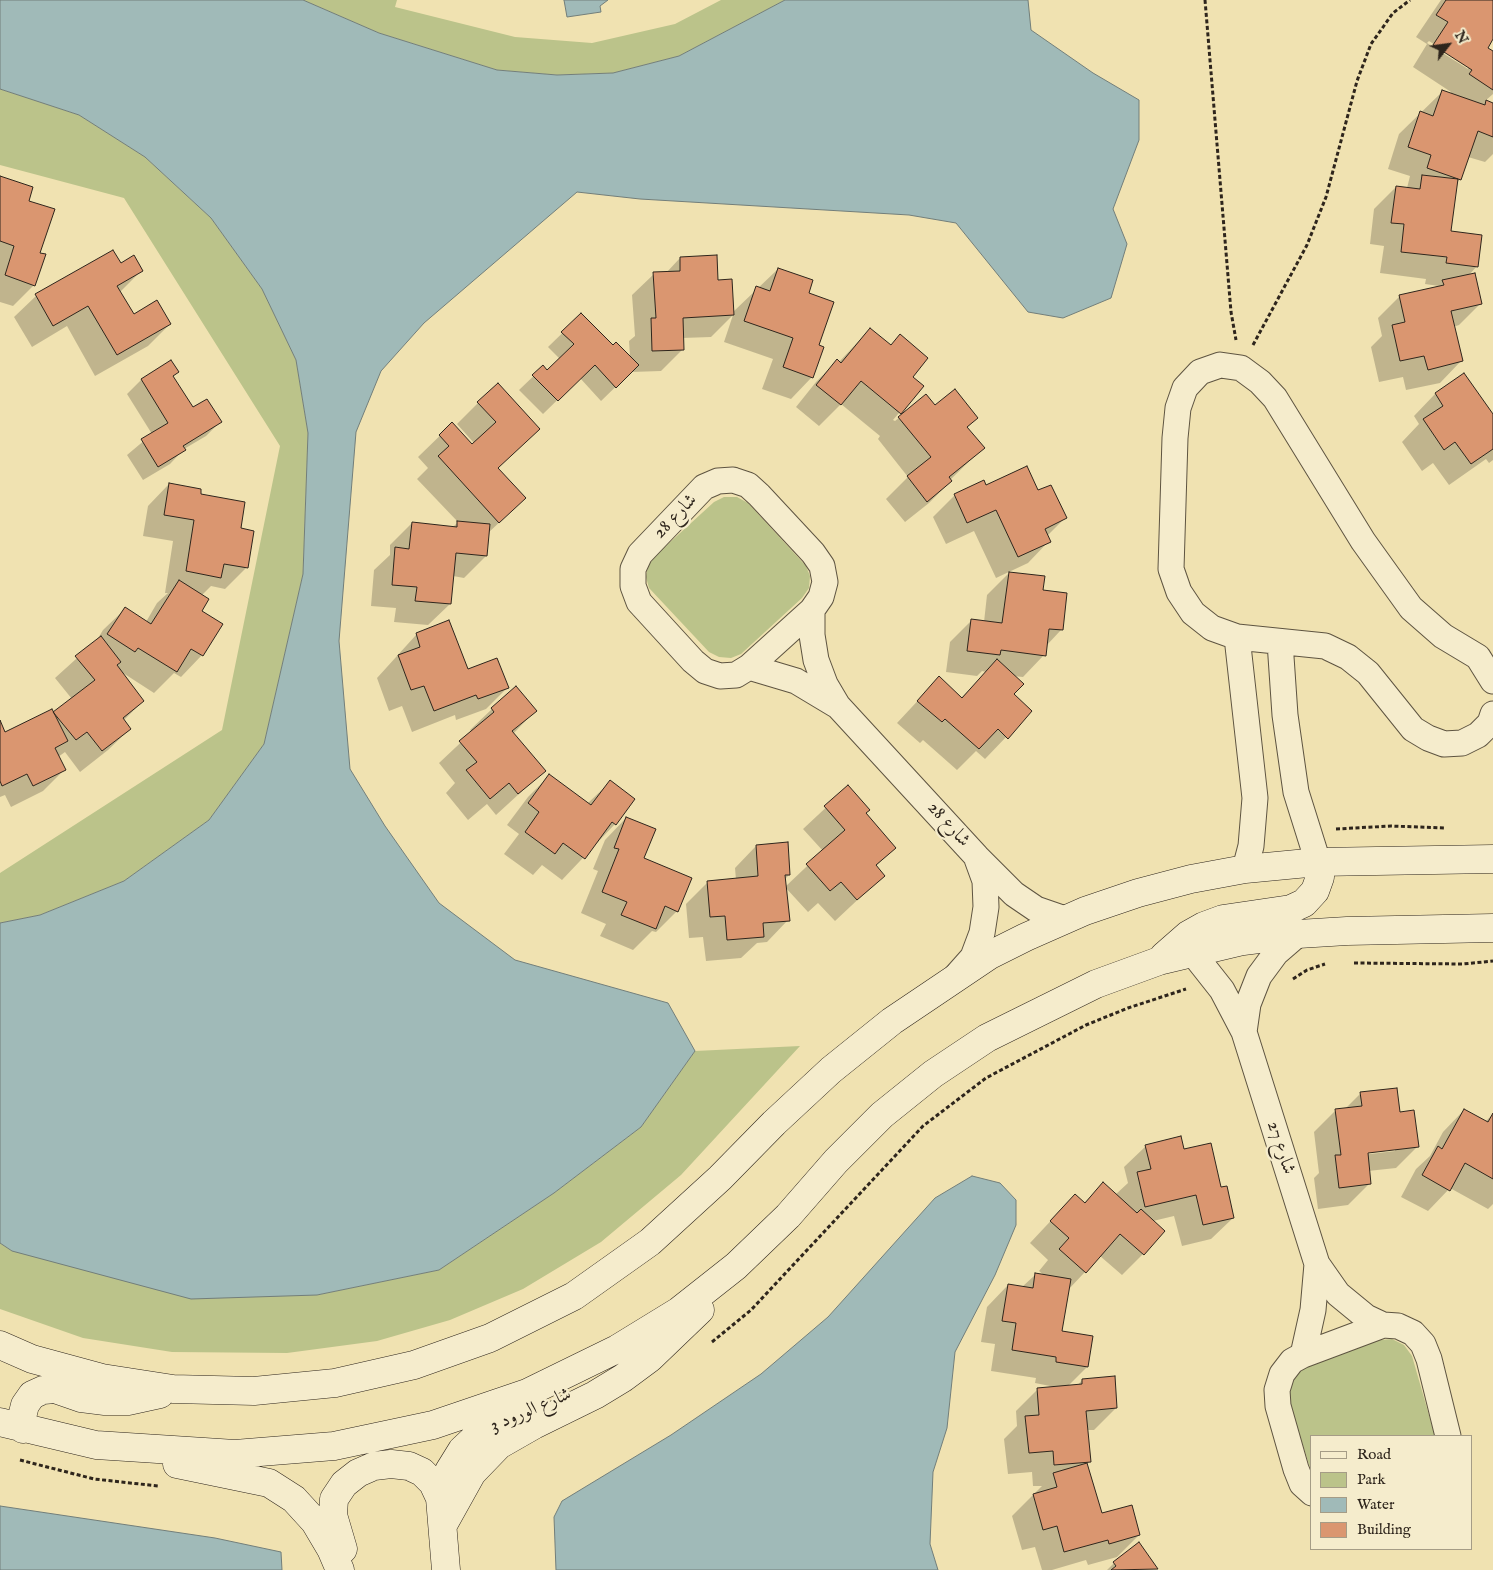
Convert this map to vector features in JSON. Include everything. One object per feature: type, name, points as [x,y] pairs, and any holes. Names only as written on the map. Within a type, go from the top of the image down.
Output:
[{"type":"street","points":[[1493,681],[1478,657],[1443,636],[1411,608],[1341,508],[1275,398],[1260,382],[1241,368],[1220,365],[1200,372],[1185,388],[1178,408],[1175,430],[1172,569],[1178,592],[1193,613],[1212,628],[1237,637],[1325,646],[1348,657],[1368,673],[1414,729],[1428,738],[1444,744],[1462,743],[1478,736],[1490,723],[1493,714]]},
{"type":"street","name":"شارع 28","points":[[733,480],[748,485],[813,553],[822,566],[825,582],[821,598],[812,610],[749,667],[736,675],[720,676],[705,671],[639,602],[633,586],[633,569],[640,554],[704,488],[718,481],[733,480]]},
{"type":"street","name":"شارع 28","points":[[812,610],[812,635],[816,660],[825,684],[838,706],[977,857],[1014,894],[1036,909],[1065,919]]},
{"type":"street","points":[[1237,637],[1255,798],[1251,846],[1245,869]]},
{"type":"street","points":[[1159,961],[1180,941],[1204,926],[1223,919],[1291,909],[1304,903],[1315,891],[1320,877],[1318,862],[1296,792],[1285,715],[1280,642]]},
{"type":"street","name":"شارع 28","points":[[749,667],[796,681],[838,706]]},
{"type":"street","name":"شارع 28","points":[[956,976],[973,957],[982,933],[986,907],[985,881],[977,857]]},
{"type":"street","points":[[0,1345],[32,1359],[102,1378],[174,1389],[254,1391],[317,1385],[414,1366],[490,1338],[574,1296],[650,1242],[720,1178],[774,1123],[832,1070],[892,1021],[956,976],[990,955],[1065,919],[1138,893],[1191,879],[1245,869],[1318,862],[1493,860]]},
{"type":"street","points":[[12,1425],[96,1445],[235,1454],[334,1446],[433,1425],[528,1393],[617,1349],[679,1310],[736,1266],[788,1216],[836,1161],[882,1115],[932,1074],[987,1038],[1096,984],[1159,961],[1243,941],[1298,934],[1493,928]]},
{"type":"street","name":"شارع 27","points":[[1244,1032],[1248,1004],[1259,976],[1276,953],[1298,934]]},
{"type":"street","name":"شارع 27","points":[[1192,952],[1222,990],[1244,1032],[1317,1264],[1338,1294],[1366,1317],[1383,1325],[1398,1326],[1413,1332],[1424,1344],[1448,1435]]},
{"type":"street","name":"شارع 27","points":[[1303,1355],[1312,1310],[1317,1264]]},
{"type":"street","name":"شارع الورود 3","points":[[443,1525],[472,1473],[499,1445],[534,1425],[595,1395],[650,1358],[704,1306],[736,1266]]},
{"type":"street","points":[[1310,1491],[1302,1484],[1296,1470],[1278,1406],[1277,1390],[1282,1374],[1292,1361],[1303,1355],[1383,1325]]},
{"type":"street","name":"شارع الورود 3","points":[[446,1570],[440,1498],[448,1471],[462,1450],[479,1434],[501,1421],[588,1387],[650,1358]]},
{"type":"street","points":[[12,1425],[22,1417],[25,1405],[32,1395],[43,1390],[55,1390],[81,1398],[128,1401],[152,1397],[174,1389]]},
{"type":"street","points":[[135,1449],[184,1466],[269,1483],[294,1499],[315,1522],[331,1549],[340,1570]]},
{"type":"street","points":[[351,1570],[333,1515],[334,1499],[344,1484],[358,1473],[374,1466],[391,1464],[409,1466],[422,1472],[434,1483],[440,1498]]},
{"type":"path","points":[[1204,0],[1230,312],[1241,368]]},
{"type":"path","points":[[1241,368],[1307,245],[1326,197],[1357,81],[1371,44],[1393,13],[1410,0]]},
{"type":"path","points":[[1331,823],[1336,830],[1392,826],[1449,828]]},
{"type":"path","points":[[1346,962],[1463,964],[1493,961]]},
{"type":"path","points":[[1292,980],[1307,970],[1331,963]]},
{"type":"path","points":[[705,1348],[751,1310],[923,1126],[978,1084],[1086,1025],[1136,1006],[1191,989]]},
{"type":"green space","points":[[303,0],[397,0],[395,7],[515,37],[592,43],[675,24],[721,0],[785,0],[679,56],[613,73],[557,75],[497,70],[379,33]]},
{"type":"green space","points":[[0,89],[79,115],[145,157],[211,218],[262,289],[296,360],[308,433],[303,574],[264,744],[209,820],[124,881],[40,915],[0,923],[0,873],[222,730],[280,446],[124,198],[0,165]]},
{"type":"green space","points":[[724,497],[737,497],[748,503],[806,566],[810,576],[809,588],[802,598],[741,654],[731,658],[719,657],[709,652],[649,588],[646,577],[648,566],[655,556],[714,502]]},
{"type":"green space","points":[[800,1046],[681,1175],[601,1242],[523,1289],[450,1320],[377,1341],[287,1353],[172,1352],[83,1338],[0,1309],[0,1243],[12,1251],[317,1295],[439,1270],[554,1193],[641,1127],[695,1051]]},
{"type":"green space","points":[[1392,1339],[1404,1345],[1412,1356],[1435,1435],[1310,1435],[1310,1468],[1285,1389],[1305,1362],[1380,1340]]},
{"type":"water","points":[[0,0],[303,0],[379,33],[497,70],[557,75],[613,73],[679,56],[785,0],[1028,0],[1031,30],[1093,73],[1139,100],[1139,140],[1113,209],[1127,244],[1111,298],[1063,318],[1028,312],[956,223],[909,215],[640,199],[577,192],[424,323],[381,371],[356,432],[339,641],[350,769],[385,826],[439,903],[515,960],[668,1003],[695,1051],[641,1127],[554,1193],[439,1270],[317,1295],[191,1299],[12,1251],[0,1243],[0,923],[40,915],[124,881],[209,820],[264,744],[303,574],[308,433],[296,360],[262,289],[211,218],[145,157],[79,115],[0,89]]},
{"type":"water","points":[[564,0],[608,0],[600,6],[601,12],[567,17]]},
{"type":"water","points":[[972,1176],[1000,1183],[1016,1200],[1016,1225],[995,1275],[955,1352],[947,1428],[933,1472],[930,1544],[938,1570],[556,1570],[554,1517],[562,1501],[671,1435],[761,1374],[828,1317],[935,1198]]},
{"type":"water","points":[[0,1506],[215,1538],[281,1552],[282,1570],[0,1570]]},
{"type":"building","points":[[1446,0],[1493,0],[1493,39],[1488,48],[1493,51],[1493,90],[1469,74],[1472,70],[1433,45],[1448,22],[1436,15]]},
{"type":"building","points":[[1442,90],[1485,105],[1486,100],[1493,103],[1493,137],[1478,131],[1461,180],[1427,168],[1431,155],[1408,147],[1420,111],[1433,116]]},
{"type":"building","points":[[1422,175],[1458,179],[1451,231],[1482,235],[1478,267],[1446,263],[1447,257],[1401,252],[1404,224],[1391,223],[1396,186],[1420,189]]},
{"type":"building","points":[[0,176],[33,187],[29,201],[55,209],[40,253],[46,254],[35,286],[5,275],[14,246],[0,241]]},
{"type":"building","points":[[113,250],[121,263],[134,255],[143,271],[117,286],[134,314],[157,300],[171,324],[117,355],[88,306],[53,326],[35,294]]},
{"type":"building","points":[[717,255],[718,280],[732,279],[734,315],[683,318],[684,350],[652,351],[651,318],[656,318],[653,272],[680,271],[680,257]]},
{"type":"building","points":[[778,268],[813,280],[809,293],[834,302],[819,345],[824,347],[813,378],[783,367],[793,338],[744,321],[756,286],[770,291]]},
{"type":"building","points":[[1475,273],[1482,304],[1451,311],[1463,361],[1428,370],[1424,356],[1400,361],[1392,325],[1405,322],[1399,295],[1444,285],[1442,280]]},
{"type":"building","points":[[581,313],[613,345],[616,342],[639,365],[616,388],[595,365],[558,401],[532,375],[543,365],[547,370],[574,344],[561,332]]},
{"type":"building","points":[[870,328],[891,345],[900,334],[928,358],[913,377],[924,386],[901,414],[861,381],[841,405],[816,385],[837,359],[841,363]]},
{"type":"building","points":[[171,360],[179,372],[173,376],[193,407],[207,399],[222,422],[183,446],[186,450],[158,467],[141,439],[168,423],[141,379]]},
{"type":"building","points":[[1464,373],[1493,414],[1493,449],[1471,464],[1455,442],[1444,450],[1423,419],[1443,406],[1435,393]]},
{"type":"building","points":[[498,383],[540,429],[498,468],[526,498],[499,523],[438,456],[449,446],[439,435],[452,422],[472,444],[496,422],[477,402]]},
{"type":"building","points":[[955,389],[978,418],[967,427],[985,448],[949,477],[952,481],[927,502],[907,476],[931,457],[898,417],[926,394],[935,405]]},
{"type":"building","points":[[1027,466],[1038,490],[1051,485],[1067,518],[1045,529],[1051,542],[1018,557],[996,510],[967,523],[954,494],[984,480],[986,485]]},
{"type":"building","points":[[169,483],[201,489],[201,494],[245,502],[241,528],[254,531],[248,568],[224,564],[221,578],[186,571],[194,520],[164,515]]},
{"type":"building","points":[[457,521],[490,524],[487,556],[456,553],[451,604],[415,601],[417,587],[392,585],[395,547],[409,549],[412,522],[457,527]]},
{"type":"building","points":[[1009,572],[1045,576],[1043,590],[1067,593],[1063,630],[1049,629],[1046,656],[1001,650],[1000,655],[967,651],[971,619],[1002,623]]},
{"type":"building","points":[[179,580],[209,599],[202,611],[223,624],[203,656],[191,649],[177,672],[138,648],[135,652],[107,634],[125,607],[151,624]]},
{"type":"building","points":[[449,620],[468,669],[497,658],[509,688],[478,699],[476,695],[434,711],[424,686],[411,690],[398,655],[420,647],[416,633]]},
{"type":"building","points":[[101,636],[121,662],[117,665],[144,701],[123,718],[131,729],[102,751],[87,732],[76,740],[53,712],[95,680],[75,656]]},
{"type":"building","points":[[997,659],[1024,684],[1014,694],[1032,711],[1008,739],[998,729],[979,749],[945,719],[942,722],[917,701],[939,676],[962,698]]},
{"type":"building","points":[[516,686],[537,711],[512,731],[546,771],[518,794],[509,783],[490,799],[466,770],[477,762],[459,741],[494,712],[491,708]]},
{"type":"building","points":[[52,709],[68,741],[55,748],[66,770],[33,786],[27,774],[2,786],[0,781],[0,720],[5,732]]},
{"type":"building","points":[[549,774],[591,805],[610,780],[635,799],[616,825],[612,822],[585,859],[563,843],[555,854],[525,832],[539,812],[528,803]]},
{"type":"building","points":[[848,785],[870,810],[866,813],[896,848],[876,865],[885,876],[857,900],[841,882],[830,891],[806,864],[845,830],[824,806]]},
{"type":"building","points":[[626,817],[656,829],[644,858],[692,878],[678,912],[665,906],[656,929],[621,915],[627,902],[602,892],[619,849],[614,848]]},
{"type":"building","points":[[788,842],[790,875],[785,875],[790,921],[763,923],[764,937],[727,940],[725,916],[710,917],[707,881],[758,876],[756,845]]},
{"type":"building","points":[[1397,1088],[1400,1112],[1414,1110],[1419,1147],[1368,1153],[1371,1184],[1339,1188],[1335,1155],[1341,1155],[1335,1109],[1362,1106],[1360,1092]]},
{"type":"building","points":[[1464,1109],[1488,1122],[1493,1113],[1493,1179],[1465,1163],[1450,1191],[1422,1175],[1438,1146],[1442,1149]]},
{"type":"building","points":[[1181,1136],[1184,1149],[1211,1143],[1221,1187],[1227,1186],[1234,1218],[1203,1225],[1196,1195],[1145,1207],[1137,1172],[1151,1169],[1145,1145]]},
{"type":"building","points":[[1103,1182],[1137,1213],[1141,1209],[1165,1231],[1144,1255],[1120,1234],[1086,1273],[1059,1249],[1069,1238],[1050,1221],[1075,1194],[1085,1203]]},
{"type":"building","points":[[1035,1273],[1071,1279],[1062,1331],[1093,1336],[1088,1367],[1056,1362],[1056,1357],[1012,1350],[1016,1323],[1002,1321],[1008,1284],[1033,1288]]},
{"type":"building","points":[[1115,1376],[1117,1408],[1086,1411],[1091,1462],[1054,1465],[1053,1451],[1029,1453],[1025,1416],[1039,1415],[1037,1388],[1082,1384],[1082,1379]]},
{"type":"building","points":[[1087,1463],[1102,1513],[1132,1505],[1140,1535],[1109,1544],[1108,1540],[1064,1552],[1057,1526],[1043,1530],[1033,1494],[1057,1487],[1053,1473]]},
{"type":"building","points":[[1139,1542],[1158,1569],[1111,1570],[1116,1566],[1113,1562]]}]
